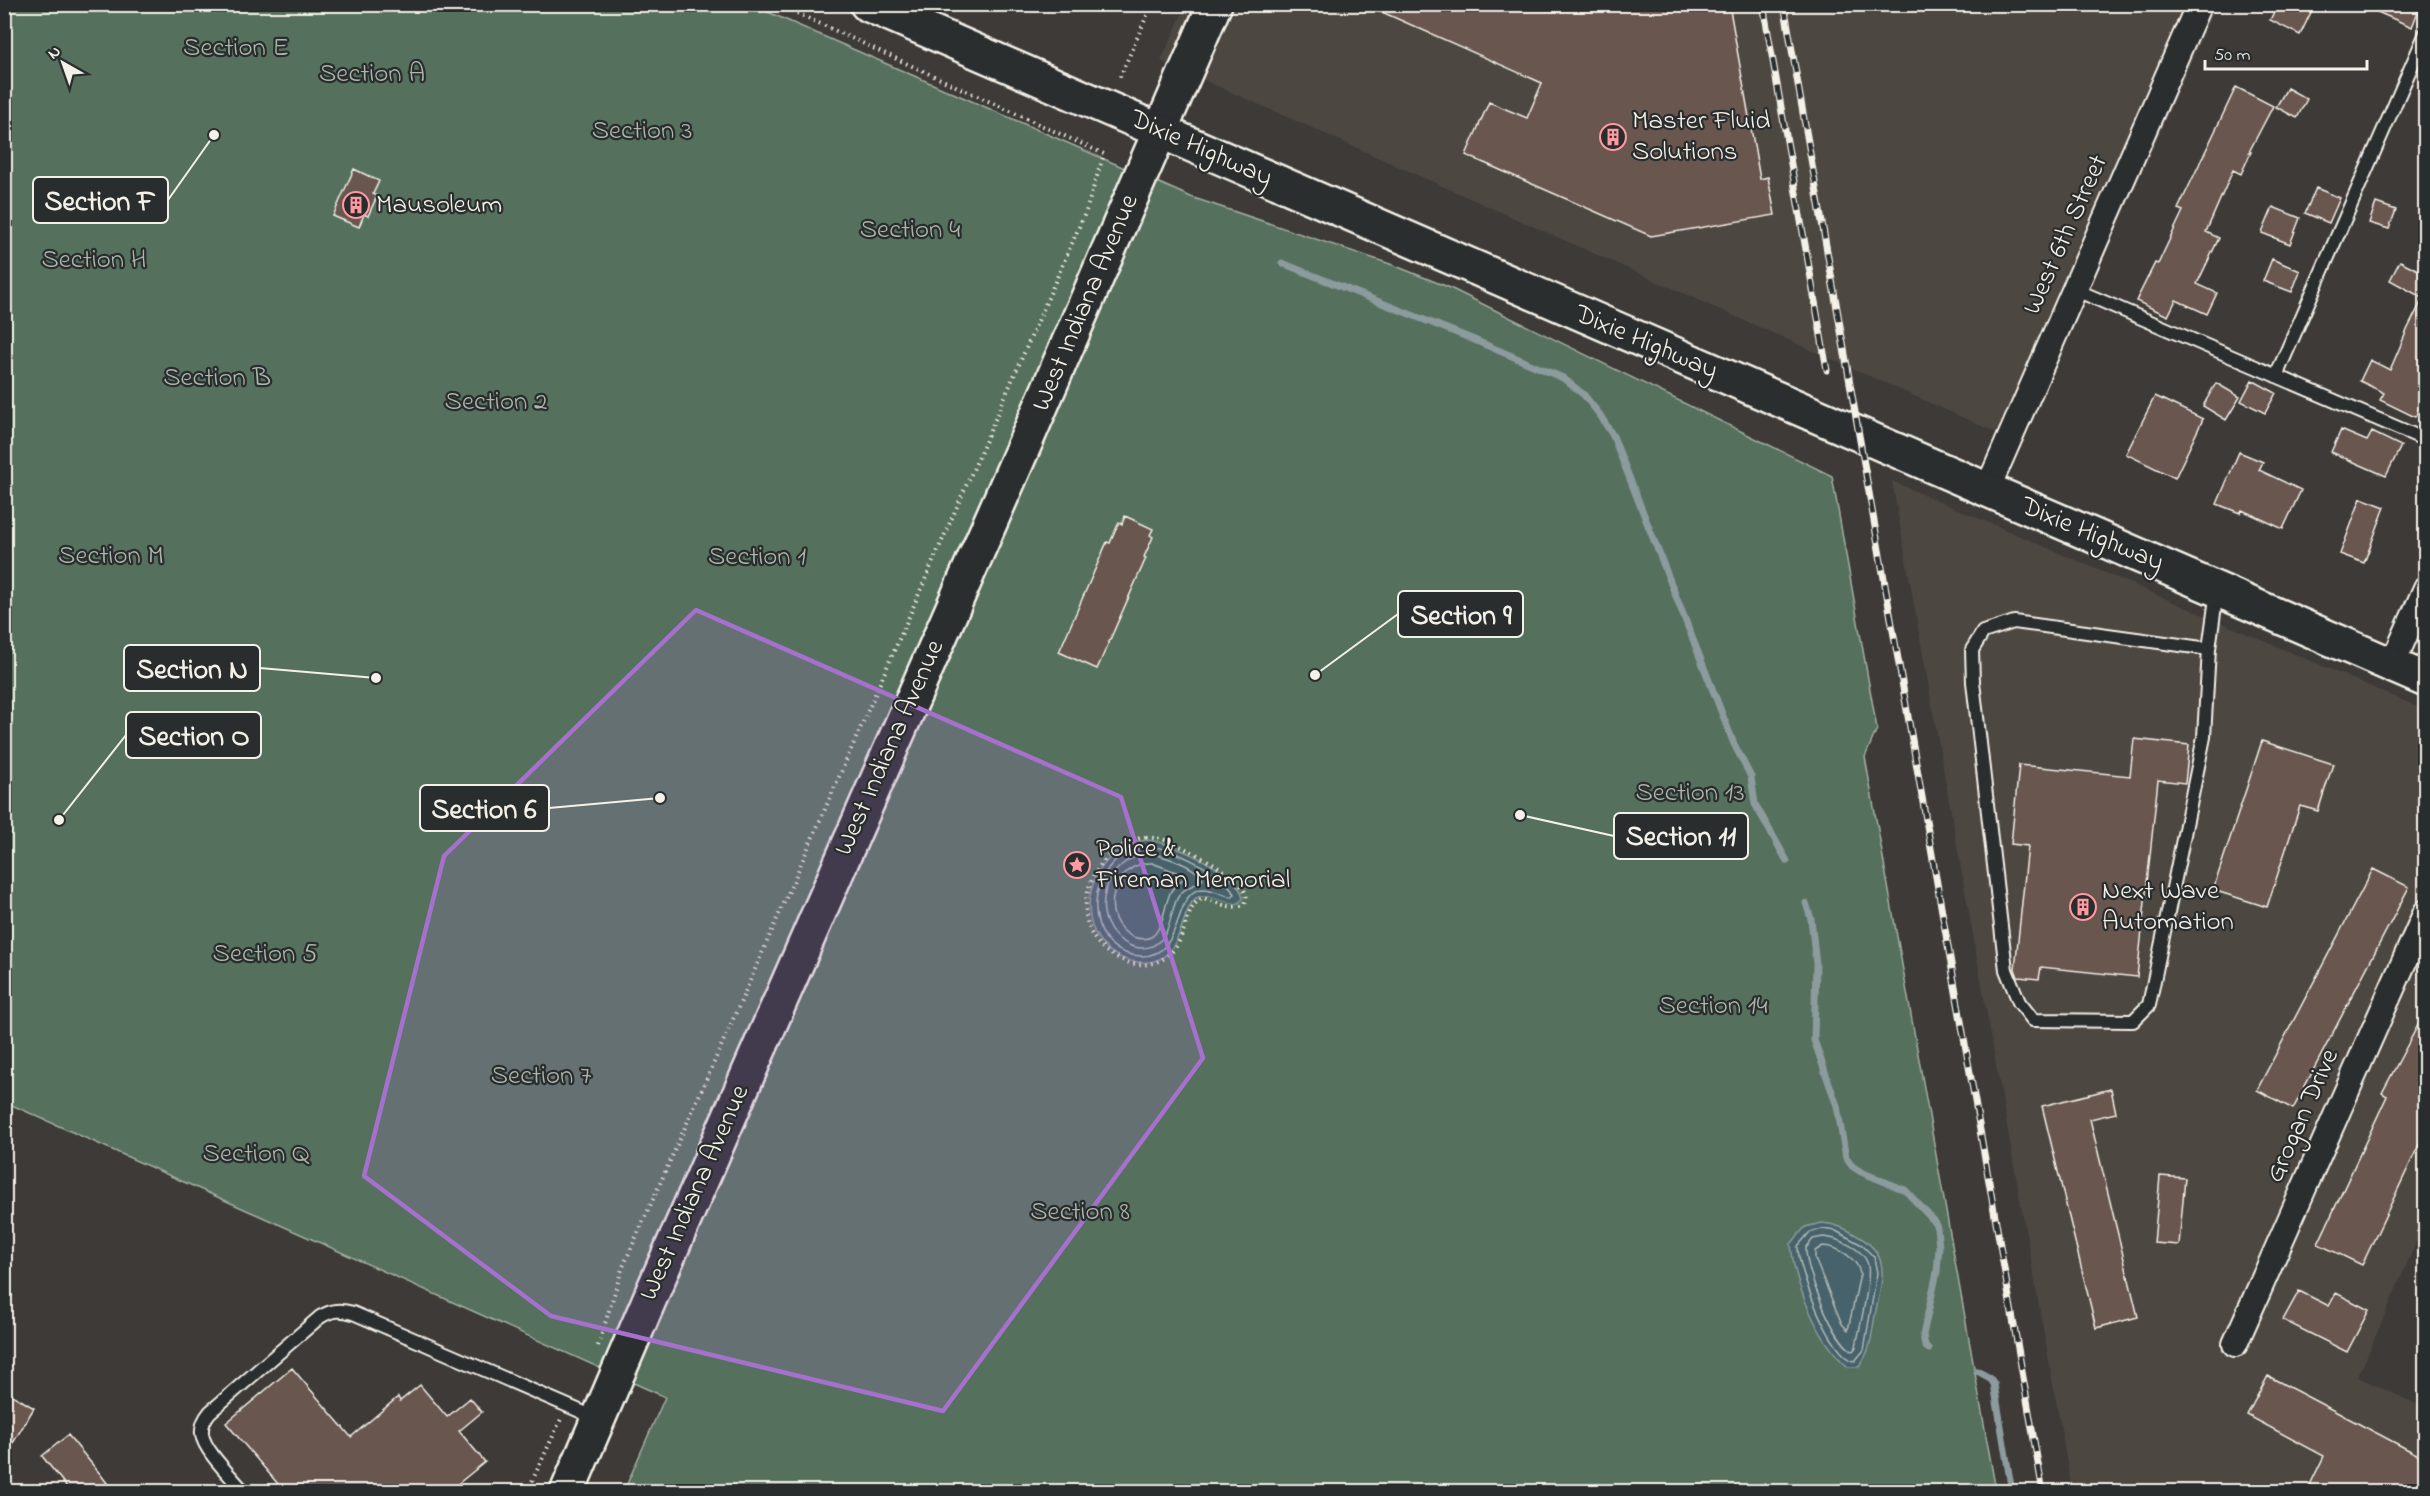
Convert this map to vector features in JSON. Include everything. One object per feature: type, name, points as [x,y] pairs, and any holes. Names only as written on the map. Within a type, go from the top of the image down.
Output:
[{"type":"main road","name":"Dixie Highway","points":[[867,4],[2426,680]]},
{"type":"main road","name":"West Indiana Avenue","points":[[567,1491],[1215,4]]},
{"type":"street","name":"West 6th Street","points":[[1987,490],[2199,4]]},
{"type":"street","points":[[2392,665],[2426,588]]},
{"type":"street","name":"Grogan Drive","points":[[2235,1344],[2426,912]]},
{"type":"lane","points":[[2276,376],[2426,33]]},
{"type":"lane","points":[[2076,290],[2426,440]]},
{"type":"lane","points":[[2208,650],[2014,622],[1983,632],[1972,650],[1977,723],[2006,970],[2019,1002],[2033,1020],[2133,1021],[2149,1005],[2204,737],[2208,650],[2217,590]]},
{"type":"lane","points":[[244,1491],[206,1445],[202,1433],[204,1420],[218,1404],[331,1310],[353,1313],[598,1418]]},
{"type":"path","points":[[596,1351],[622,1269],[1081,222],[1104,154],[777,4]]},
{"type":"path","points":[[1120,77],[1152,4]]},
{"type":"path","points":[[1146,837],[1170,842],[1205,858],[1243,888],[1246,900],[1238,907],[1199,899],[1193,904],[1182,936],[1172,953],[1155,963],[1135,964],[1116,957],[1101,945],[1089,926],[1086,914],[1088,891],[1095,873],[1105,858],[1119,846],[1146,837]]},
{"type":"path","points":[[527,1491],[567,1405]]},
{"type":"highlighted area","points":[[696,610],[1121,797],[1203,1058],[943,1411],[551,1316],[364,1176],[444,856]]},
{"type":"shaded area","points":[[1186,5],[2216,5],[2022,444],[1161,61]]},
{"type":"shaded area","points":[[1892,481],[2425,710],[2425,1222],[2358,1377],[2425,1408],[2425,1491],[2072,1491]]},
{"type":"green space","points":[[5,5],[752,5],[1191,197],[1393,265],[1448,287],[1832,476],[1877,729],[1865,757],[1996,1491],[624,1491],[665,1397],[5,1102]]},
{"type":"water","points":[[1146,840],[1187,852],[1218,869],[1231,879],[1243,899],[1237,904],[1205,896],[1193,900],[1180,933],[1166,955],[1154,961],[1137,962],[1115,954],[1099,940],[1091,922],[1089,902],[1094,881],[1105,863],[1123,848]]},
{"type":"water","points":[[1822,1223],[1831,1224],[1856,1235],[1876,1251],[1880,1260],[1882,1280],[1872,1336],[1869,1348],[1859,1367],[1848,1367],[1827,1342],[1809,1311],[1797,1276],[1791,1244],[1805,1227]]},
{"type":"building","name":"Master Fluid Solutions","points":[[1364,4],[1729,4],[1760,179],[1768,177],[1775,215],[1651,236],[1466,155],[1489,102],[1527,118],[1542,83]]},
{"type":"building","points":[[2278,4],[2315,4],[2300,35],[2270,20]]},
{"type":"building","points":[[2359,4],[2421,4],[2412,27]]},
{"type":"building","points":[[2236,87],[2273,106],[2249,152],[2251,152],[2241,174],[2233,170],[2206,232],[2219,238],[2197,284],[2217,293],[2207,314],[2176,300],[2168,316],[2136,301],[2155,263],[2158,264],[2183,211],[2178,209]]},
{"type":"building","points":[[2287,88],[2307,99],[2297,118],[2276,107]]},
{"type":"building","name":"Mausoleum","points":[[354,169],[379,181],[373,194],[377,196],[368,216],[364,214],[359,227],[333,216]]},
{"type":"building","points":[[2316,188],[2340,198],[2329,223],[2305,213]]},
{"type":"building","points":[[2376,203],[2396,210],[2389,229],[2369,223]]},
{"type":"building","points":[[2273,207],[2300,218],[2290,244],[2262,233]]},
{"type":"building","points":[[2272,259],[2300,271],[2292,292],[2263,281]]},
{"type":"building","points":[[2400,261],[2426,274],[2426,394],[2415,417],[2380,400],[2384,393],[2360,381],[2370,360],[2390,370],[2423,298],[2390,280]]},
{"type":"building","points":[[2252,380],[2276,393],[2265,413],[2241,401]]},
{"type":"building","points":[[2216,383],[2240,397],[2226,420],[2203,406]]},
{"type":"building","points":[[2155,396],[2203,419],[2175,478],[2126,454]]},
{"type":"building","points":[[2341,430],[2367,441],[2372,432],[2401,446],[2386,476],[2331,452]]},
{"type":"building","points":[[2239,452],[2263,462],[2259,470],[2301,490],[2283,529],[2242,510],[2240,513],[2217,504]]},
{"type":"building","points":[[2361,498],[2385,507],[2364,563],[2340,554]]},
{"type":"building","points":[[1125,516],[1153,529],[1150,535],[1153,537],[1097,669],[1059,652],[1107,542],[1110,543],[1119,522],[1122,524]]},
{"type":"building","name":"Next Wave Automation","points":[[2134,739],[2189,745],[2185,783],[2158,780],[2137,977],[2041,967],[2039,979],[2018,977],[2015,969],[2028,846],[2011,844],[2019,765],[2130,776]]},
{"type":"building","points":[[2262,741],[2333,764],[2318,811],[2300,806],[2267,907],[2213,890]]},
{"type":"building","points":[[2373,869],[2409,887],[2293,1109],[2257,1090]]},
{"type":"building","points":[[2426,1010],[2426,1130],[2362,1265],[2318,1244],[2387,1096],[2382,1093]]},
{"type":"building","points":[[2111,1089],[2116,1113],[2090,1119],[2138,1317],[2096,1328],[2042,1106]]},
{"type":"building","points":[[2160,1176],[2185,1178],[2179,1245],[2154,1243]]},
{"type":"building","points":[[2299,1291],[2329,1306],[2336,1293],[2369,1310],[2347,1352],[2283,1320]]},
{"type":"building","points":[[292,1368],[351,1437],[398,1397],[400,1401],[420,1385],[447,1417],[470,1398],[482,1412],[459,1431],[485,1462],[449,1491],[284,1491],[226,1423]]},
{"type":"building","points":[[2268,1376],[2426,1459],[2426,1474],[2416,1491],[2307,1491],[2324,1456],[2247,1415]]},
{"type":"building","points":[[4,1390],[34,1408],[4,1458]]},
{"type":"building","points":[[68,1435],[113,1491],[70,1491],[42,1456]]},
{"type":"waterway","points":[[1282,263],[1563,378],[1584,395],[1613,436],[1734,744],[1751,777],[1755,804],[1787,861]]},
{"type":"waterway","points":[[1806,903],[1811,919],[1816,964],[1814,1040],[1837,1106],[1846,1158],[1861,1172],[1905,1190],[1934,1221],[1937,1228],[1939,1247],[1937,1272],[1923,1335],[1925,1346],[1929,1349]]},
{"type":"waterway","points":[[1977,1371],[1990,1378],[1994,1384],[2012,1492]]},
{"type":"railway","points":[[1763,4],[1827,370]]},
{"type":"railway","points":[[1784,4],[2043,1492]]},
{"type":"place","name":"Section F","points":[[214,135]]},
{"type":"place","name":"Master Fluid Solutions","points":[[1613,137]]},
{"type":"place","name":"Mausoleum","points":[[356,205]]},
{"type":"place","name":"Section 9","points":[[1315,675]]},
{"type":"place","name":"Section N","points":[[376,678]]},
{"type":"place","name":"Section 6","points":[[660,798]]},
{"type":"place","name":"Section 11","points":[[1520,815]]},
{"type":"place","name":"Section O","points":[[59,820]]},
{"type":"place","name":"Police & Fireman Memorial","points":[[1077,865]]},
{"type":"place","name":"Next Wave Automation","points":[[2083,907]]},
{"type":"park label","name":"Section E","points":[[236,48]]},
{"type":"park label","name":"Section A","points":[[372,74]]},
{"type":"park label","name":"Section 3","points":[[642,131]]},
{"type":"park label","name":"Section 4","points":[[910,230]]},
{"type":"park label","name":"Section H","points":[[94,260]]},
{"type":"park label","name":"Section B","points":[[217,378]]},
{"type":"park label","name":"Section 2","points":[[496,402]]},
{"type":"park label","name":"Section M","points":[[111,556]]},
{"type":"park label","name":"Section 1","points":[[757,557]]},
{"type":"park label","name":"Section 13","points":[[1690,793]]},
{"type":"park label","name":"Section 5","points":[[265,954]]},
{"type":"park label","name":"Section 14","points":[[1713,1006]]},
{"type":"park label","name":"Section 7","points":[[541,1076]]},
{"type":"park label","name":"Section Q","points":[[256,1154]]},
{"type":"park label","name":"Section 8","points":[[1080,1212]]}]
